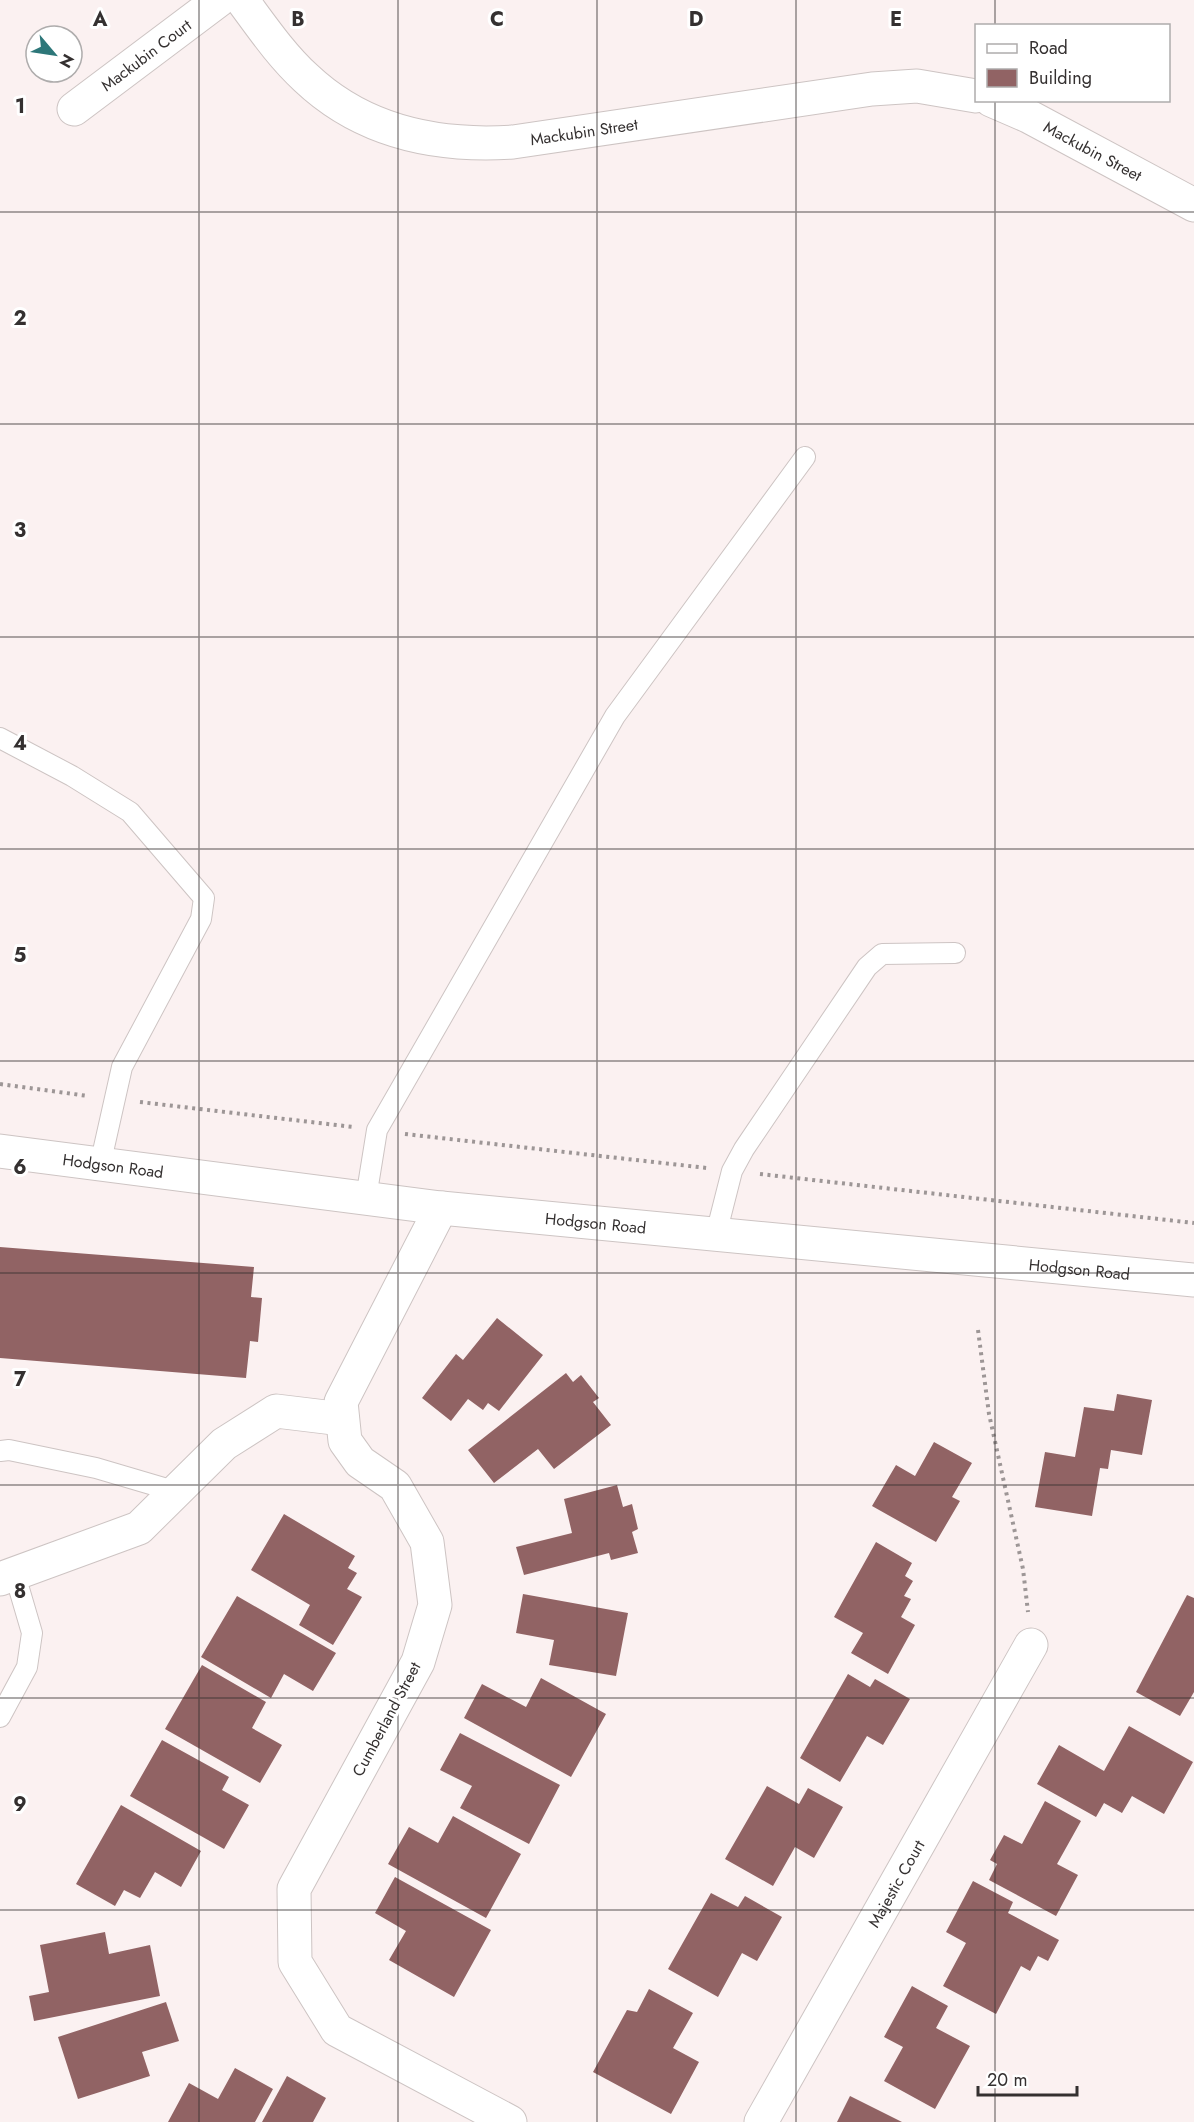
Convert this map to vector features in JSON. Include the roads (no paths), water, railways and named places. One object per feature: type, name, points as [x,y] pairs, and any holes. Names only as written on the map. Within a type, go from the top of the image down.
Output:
[{"type":"street","name":"Mackubin Court","points":[[74,109],[219,0]]},
{"type":"street","name":"Mackubin Street","points":[[242,0],[274,43],[306,78],[342,106],[382,126],[425,139],[472,145],[513,142],[872,89],[916,86],[975,96]]},
{"type":"street","name":"Mackubin Street","points":[[996,102],[1028,116],[1194,205]]},
{"type":"street","name":"Hodgson Road","points":[[0,1151],[441,1208],[1194,1280]]},
{"type":"street","name":"Cumberland Street","points":[[441,1208],[341,1402],[345,1441],[360,1462],[395,1486],[428,1542],[435,1605],[418,1662],[294,1889],[295,1962],[337,2030],[510,2122]]},
{"type":"street","points":[[8,1577],[139,1528],[224,1444],[276,1410],[342,1419]]},
{"type":"street","name":"Majestic Court","points":[[761,2122],[1031,1645]]},
{"type":"lane","points":[[366,1198],[377,1130],[615,716],[805,457]]},
{"type":"lane","points":[[0,738],[72,776],[130,812],[204,898],[201,919],[122,1067],[100,1165]]},
{"type":"lane","points":[[716,1234],[732,1171],[744,1149],[867,967],[882,954],[955,954]]},
{"type":"lane","points":[[0,1451],[9,1450],[96,1468],[174,1491]]},
{"type":"lane","points":[[0,1717],[27,1667],[32,1633],[8,1577]]}]
